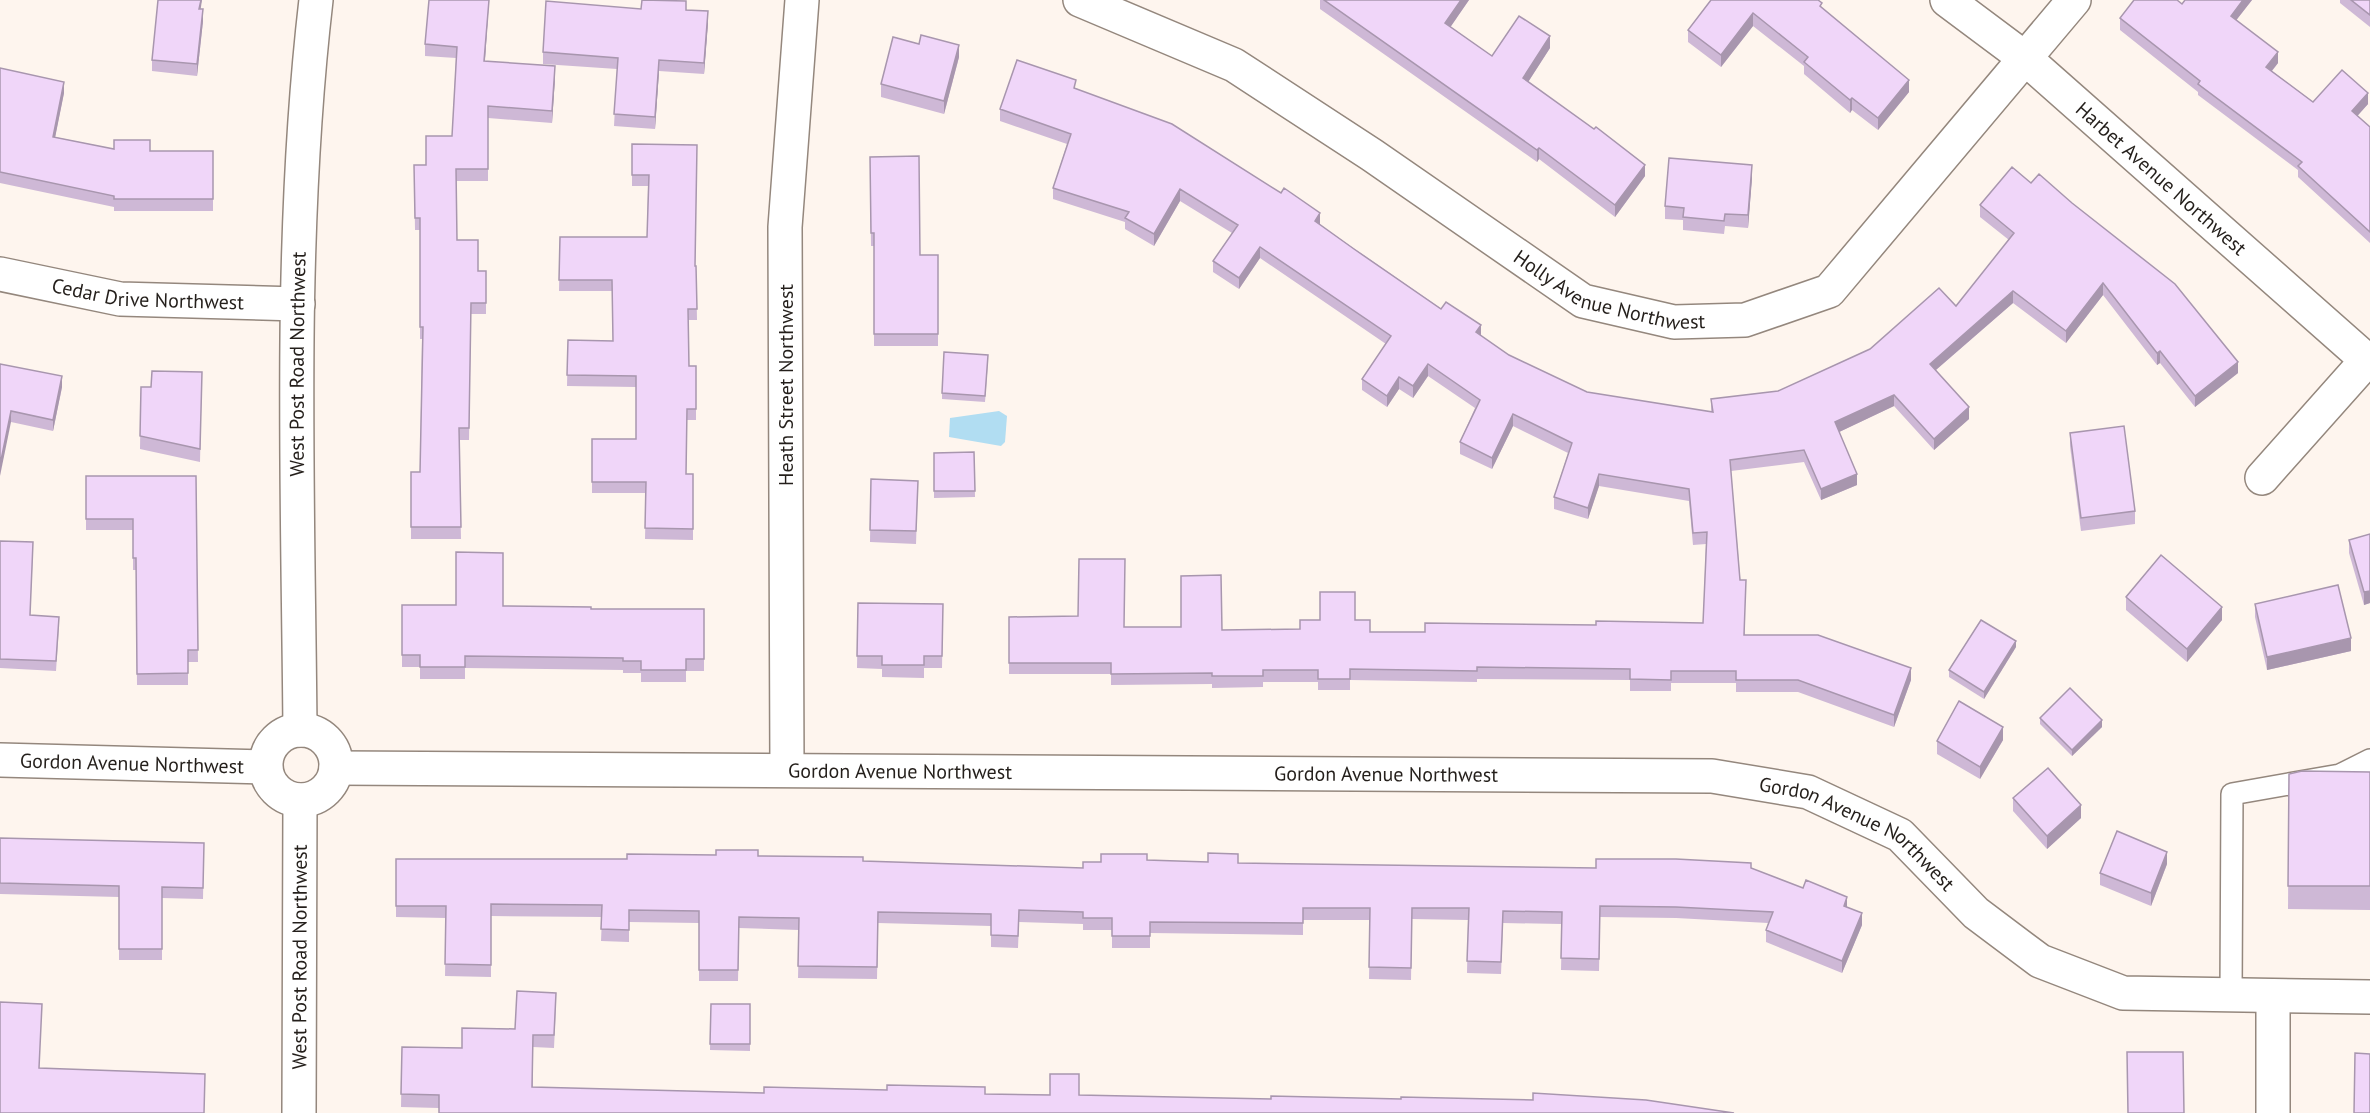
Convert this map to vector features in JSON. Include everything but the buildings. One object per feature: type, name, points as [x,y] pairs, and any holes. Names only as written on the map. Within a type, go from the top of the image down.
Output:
[{"type":"street","name":"West Post Road Northwest","points":[[300,730],[298,304],[306,85],[316,0]]},
{"type":"street","name":"Heath Street Northwest","points":[[787,770],[785,227],[802,0]]},
{"type":"street","name":"Holly Avenue Northwest","points":[[1080,0],[1234,65],[1372,155],[1583,300],[1674,322],[1745,320],[1828,291],[2074,0]]},
{"type":"street","name":"Harbet Avenue Northwest","points":[[1947,0],[2026,59],[2369,362]]},
{"type":"street","name":"Cedar Drive Northwest","points":[[0,274],[120,299],[298,304]]},
{"type":"street","points":[[2262,478],[2369,362]]},
{"type":"street","points":[[300,730],[322,736],[335,756],[336,768],[334,778],[321,794],[300,800],[280,794],[272,787],[265,767],[271,746],[279,737],[300,730]]},
{"type":"street","name":"Gordon Avenue Northwest","points":[[0,760],[265,767]]},
{"type":"street","name":"Gordon Avenue Northwest","points":[[336,768],[1712,776],[1808,792],[1900,835],[1976,913],[2040,962],[2123,993],[2370,997]]},
{"type":"street","name":"West Post Road Northwest","points":[[299,1113],[300,800]]},
{"type":"street","points":[[2273,996],[2273,1113]]},
{"type":"lane","points":[[2231,995],[2232,794],[2340,774],[2370,760]]},
{"type":"water","points":[[999,411],[1007,416],[1005,442],[1001,446],[949,437],[950,418]]}]
